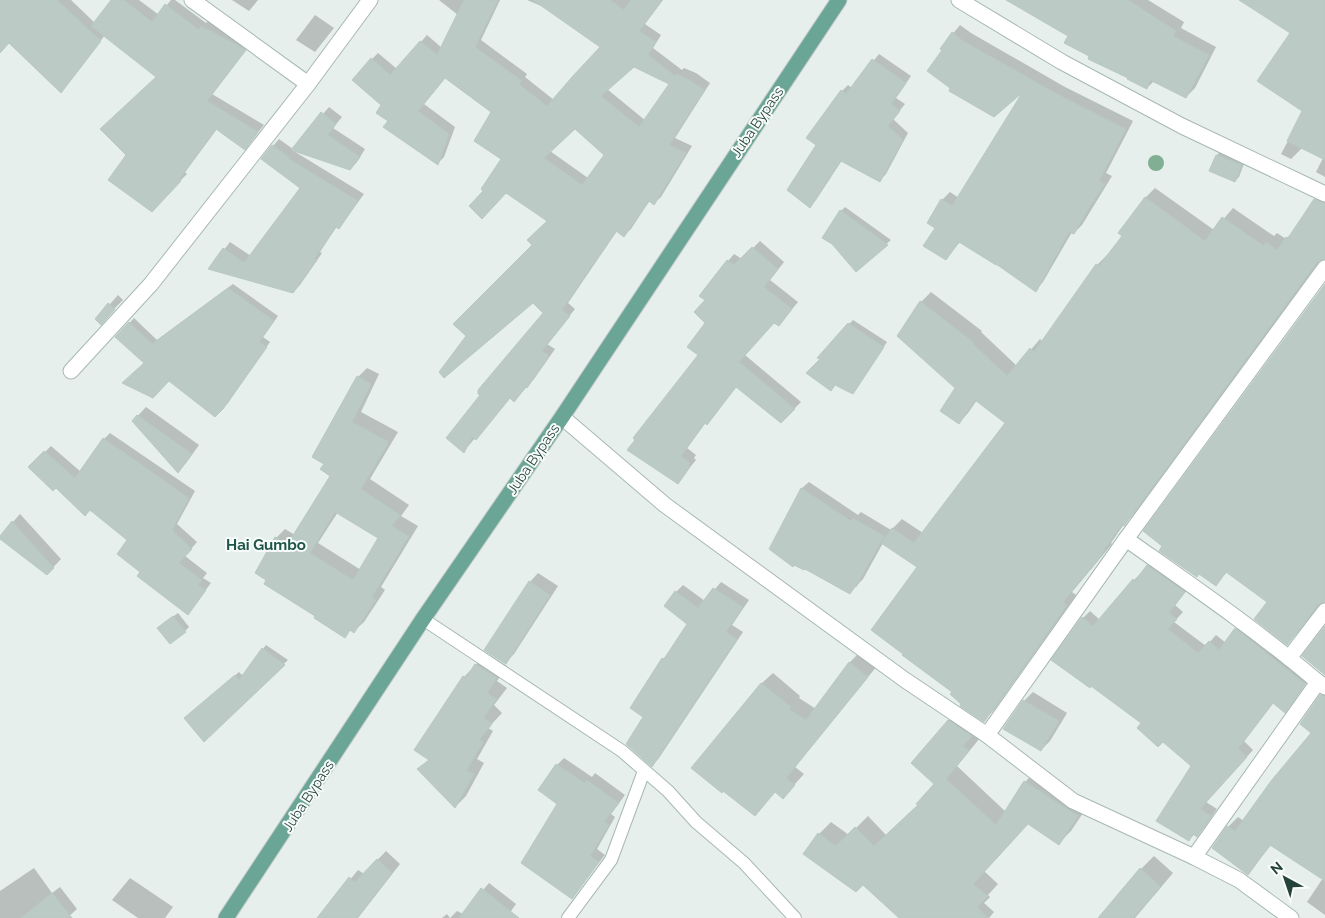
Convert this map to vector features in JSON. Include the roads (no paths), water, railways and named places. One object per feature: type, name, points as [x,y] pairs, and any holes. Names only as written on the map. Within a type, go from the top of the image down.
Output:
[{"type":"main road","name":"Juba Bypass","points":[[226,918],[839,0]]},
{"type":"street","points":[[192,0],[308,84]]},
{"type":"street","points":[[72,371],[151,284],[308,84],[370,0]]},
{"type":"street","points":[[958,0],[1062,62],[1182,126],[1325,194]]},
{"type":"street","points":[[987,735],[1126,539],[1325,268]]},
{"type":"street","points":[[562,417],[665,505],[905,680],[987,735],[1073,801],[1239,880],[1291,918]]},
{"type":"street","points":[[1126,539],[1225,609],[1321,685],[1194,857]]},
{"type":"street","points":[[1289,658],[1325,611]]},
{"type":"lane","points":[[424,619],[622,751],[668,791],[696,822],[744,863],[795,918]]},
{"type":"lane","points":[[568,918],[611,860],[644,771]]},
{"type":"district","name":"Hai Gumbo","points":[[266,545]]}]
